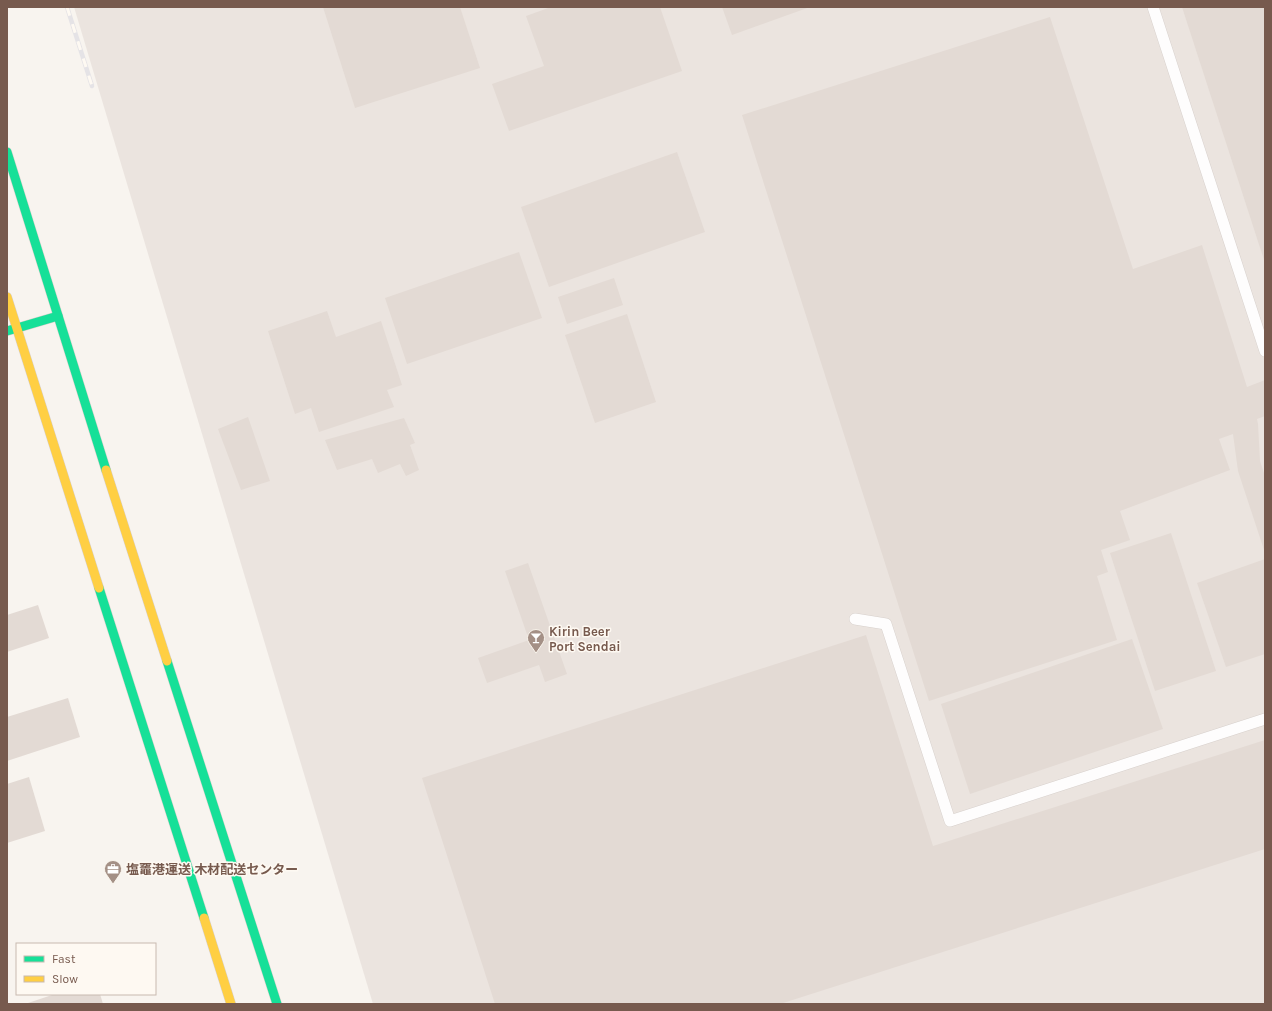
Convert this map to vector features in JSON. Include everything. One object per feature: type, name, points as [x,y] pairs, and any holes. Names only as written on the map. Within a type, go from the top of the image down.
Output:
[{"type":"street","points":[[7,152],[75,372],[277,1004]]},
{"type":"street","points":[[7,298],[231,1004]]},
{"type":"street","points":[[7,331],[58,316]]},
{"type":"lane","points":[[1153,7],[1265,351]]},
{"type":"lane","points":[[855,619],[886,624],[950,821],[1265,719]]},
{"type":"shaded area","points":[[74,7],[1265,7],[1265,1004],[373,1004]]},
{"type":"building","points":[[323,7],[460,7],[480,68],[355,108]]},
{"type":"building","points":[[551,7],[660,7],[682,71],[509,131],[492,84],[544,66],[526,16]]},
{"type":"building","points":[[722,7],[810,7],[732,35]]},
{"type":"building","points":[[1182,7],[1265,7],[1265,263]]},
{"type":"building","points":[[1050,17],[1133,269],[1202,245],[1247,387],[1265,380],[1265,416],[1257,419],[1260,461],[1265,476],[1265,553],[1238,471],[1233,434],[1219,439],[1230,470],[1120,511],[1130,540],[1101,550],[1108,572],[1097,576],[1117,640],[929,701],[742,115]]},
{"type":"building","points":[[677,152],[705,232],[549,287],[521,207]]},
{"type":"building","points":[[519,252],[542,318],[407,364],[385,298]]},
{"type":"building","points":[[614,278],[623,305],[567,324],[558,297]]},
{"type":"building","points":[[327,311],[336,337],[381,321],[402,385],[387,390],[394,407],[319,432],[311,408],[295,414],[268,331]]},
{"type":"building","points":[[627,314],[656,402],[595,423],[565,335]]},
{"type":"building","points":[[248,417],[270,481],[241,490],[218,429]]},
{"type":"building","points":[[404,418],[415,443],[410,445],[419,470],[406,476],[400,464],[378,473],[372,459],[337,470],[325,440]]},
{"type":"building","points":[[1171,533],[1216,671],[1155,691],[1110,553]]},
{"type":"building","points":[[1265,559],[1265,654],[1226,667],[1197,583]]},
{"type":"building","points":[[528,563],[567,674],[545,682],[539,665],[487,683],[478,658],[529,640],[505,571]]},
{"type":"building","points":[[38,605],[49,638],[7,652],[7,615]]},
{"type":"building","points":[[866,635],[933,846],[1265,740],[1265,849],[780,1004],[495,1004],[422,778]]},
{"type":"building","points":[[1132,639],[1163,729],[970,794],[941,704]]},
{"type":"building","points":[[68,698],[80,737],[7,761],[7,717]]},
{"type":"building","points":[[29,777],[45,831],[7,843],[7,784]]},
{"type":"building","points":[[52,995],[100,995],[103,1004],[25,1004]]},
{"type":"railway","points":[[67,7],[92,86]]},
{"type":"traffic: fast","points":[[7,152],[106,470]]},
{"type":"traffic: fast","points":[[7,331],[58,316]]},
{"type":"traffic: fast","points":[[99,588],[204,918]]},
{"type":"traffic: fast","points":[[167,661],[277,1004]]},
{"type":"traffic: slow","points":[[7,297],[99,588]]},
{"type":"traffic: slow","points":[[106,470],[167,661]]},
{"type":"traffic: slow","points":[[204,918],[231,1004]]},
{"type":"place","name":"Kirin Beer Port Sendai","points":[[536,653]]},
{"type":"place","name":"塩竈港運送 木材配送センター","points":[[113,884]]}]
